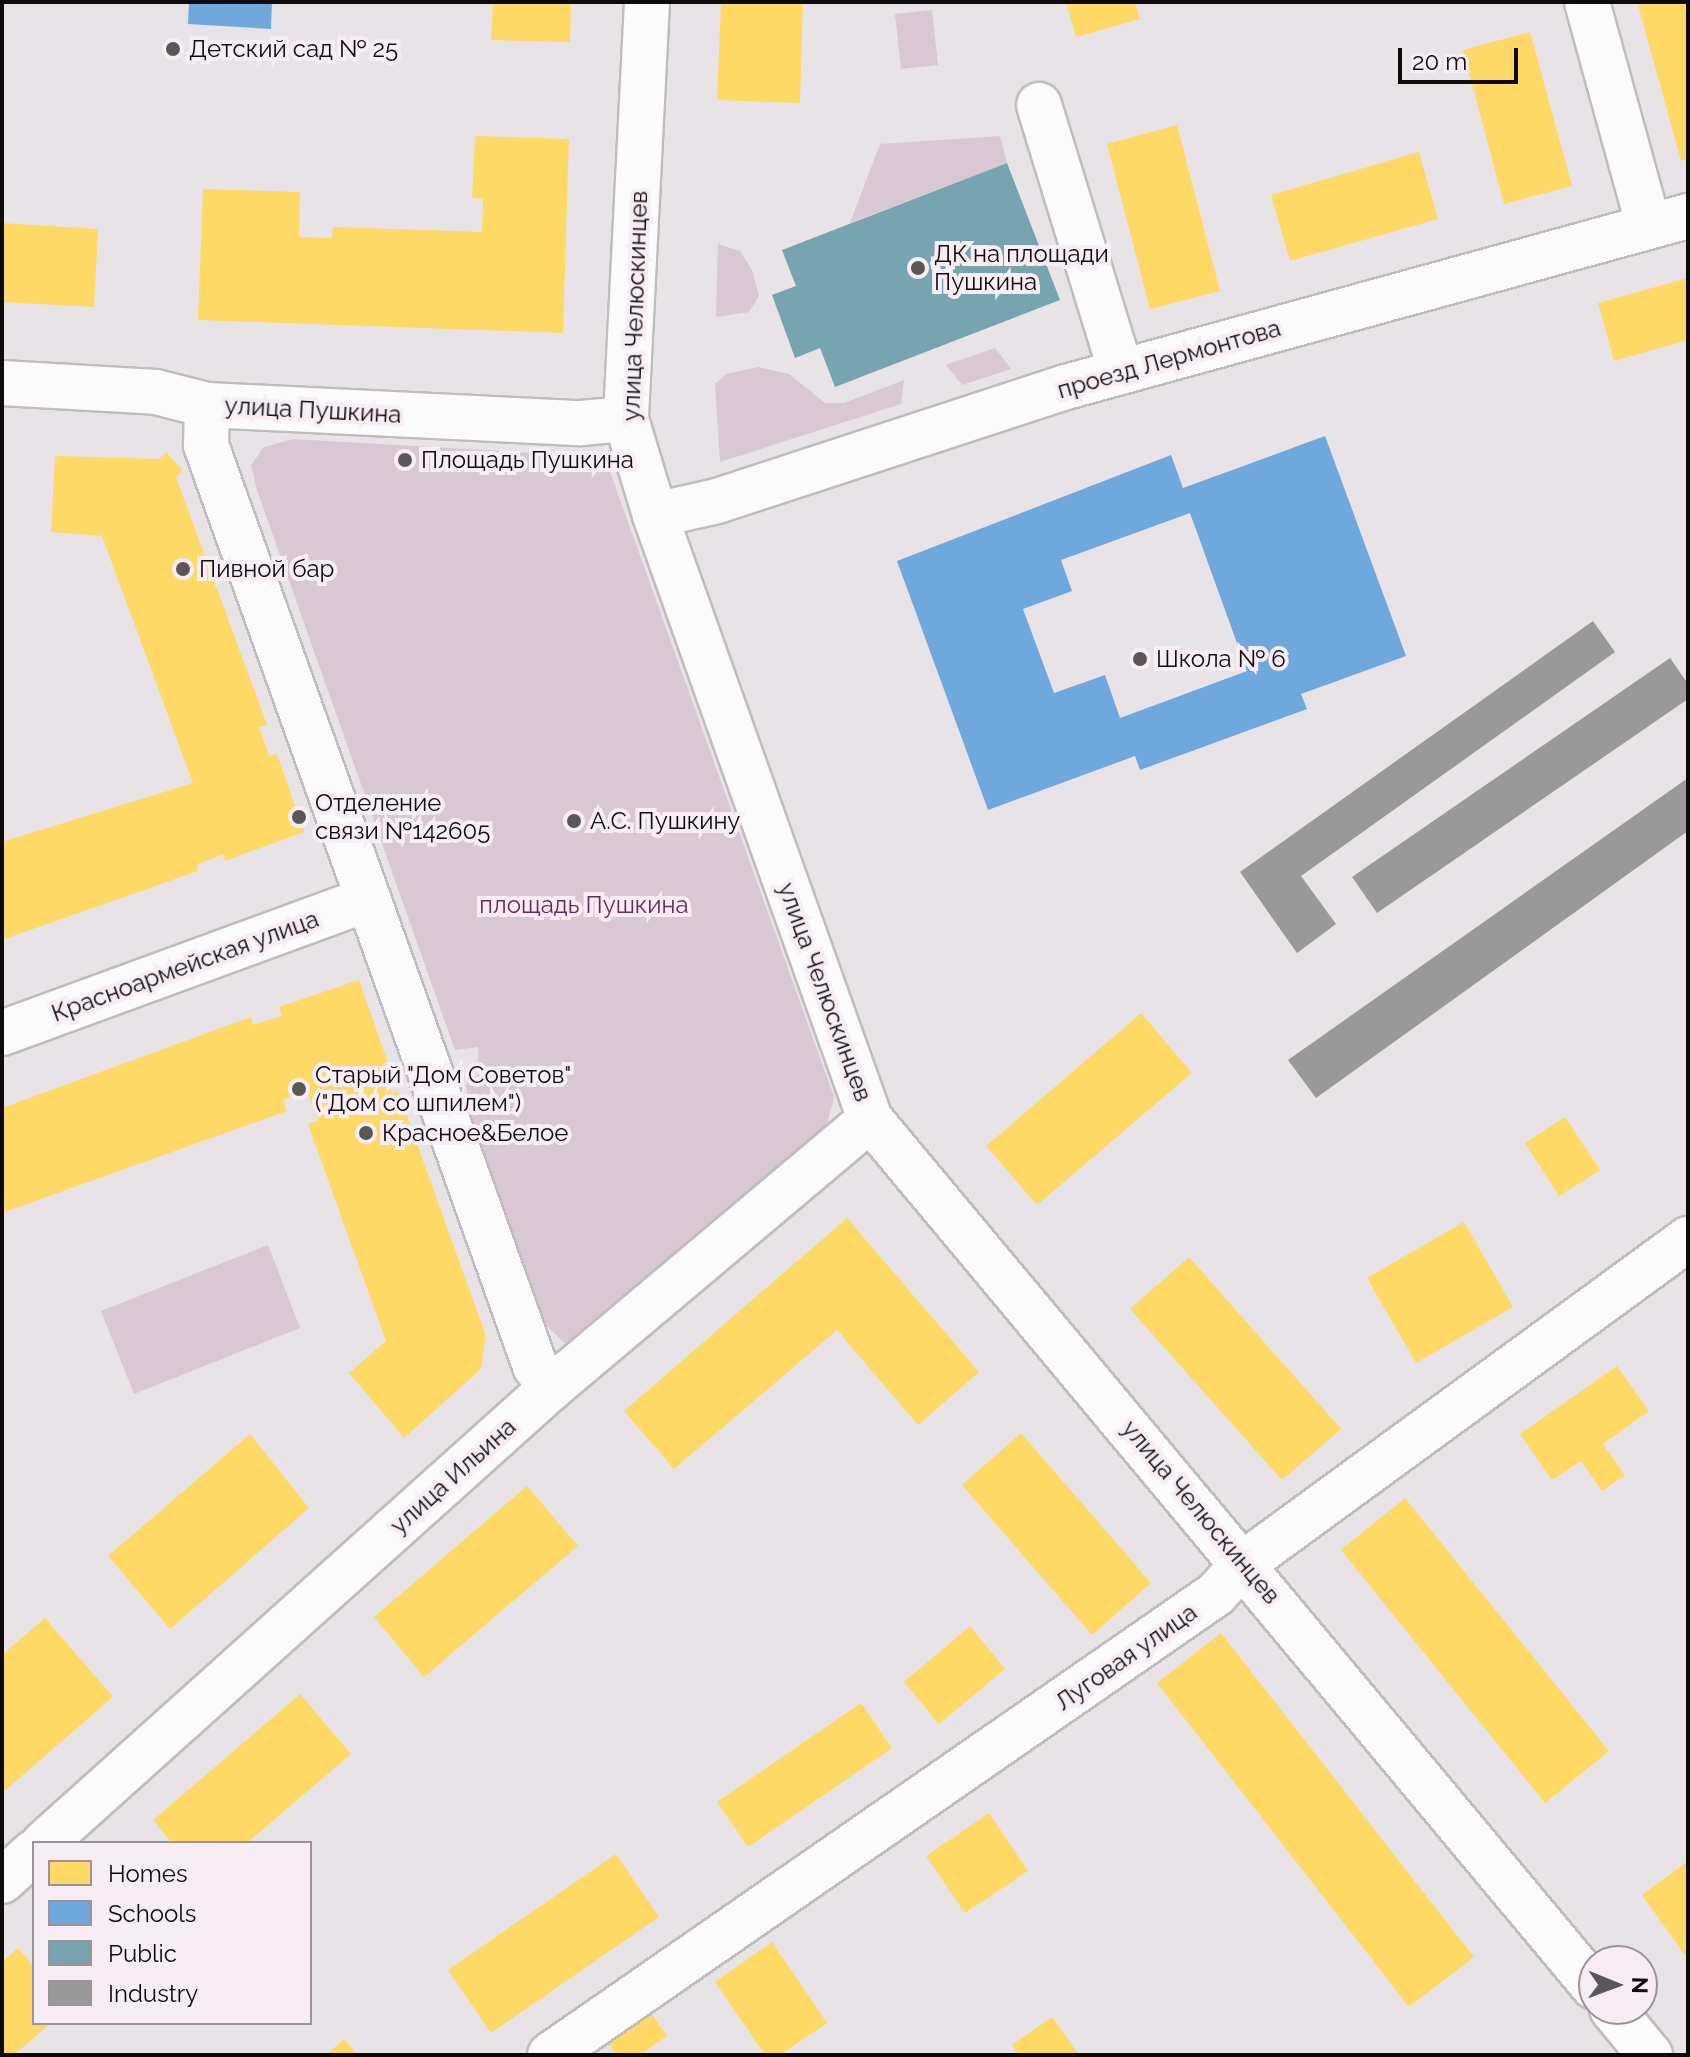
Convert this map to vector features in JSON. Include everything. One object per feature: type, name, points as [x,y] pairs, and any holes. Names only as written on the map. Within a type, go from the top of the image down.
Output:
[{"type":"street","name":"улица Челюскинцев","points":[[647,2],[626,419],[655,515],[870,1119],[1244,1563],[1578,1968]]},
{"type":"street","points":[[1587,2],[1669,221]]},
{"type":"street","points":[[1039,105],[1121,372]]},
{"type":"street","name":"проезд Лермонтова","points":[[655,515],[717,501],[1121,372],[1669,221]]},
{"type":"street","name":"улица Пушкина","points":[[2,383],[156,392],[207,405],[581,423],[626,419]]},
{"type":"street","points":[[207,405],[206,445],[535,1366],[551,1388]]},
{"type":"street","name":"Красноармейская улица","points":[[2,1033],[368,899]]},
{"type":"street","name":"улица Ильина","points":[[46,1841],[551,1388],[870,1119]]},
{"type":"street","name":"Луговая улица","points":[[550,2055],[1216,1594],[1244,1563],[1688,1239]]},
{"type":"street","points":[[2,1881],[32,1854]]},
{"type":"street","points":[[1625,2025],[1650,2055]]},
{"type":"green space","points":[[932,10],[938,65],[901,69],[895,14]]},
{"type":"green space","points":[[1000,136],[1007,163],[850,223],[880,144]]},
{"type":"green space","points":[[718,244],[740,251],[752,270],[759,296],[749,312],[716,317]]},
{"type":"green space","points":[[995,348],[1011,369],[962,385],[946,365]]},
{"type":"green space","points":[[758,367],[789,374],[825,403],[844,403],[904,380],[901,404],[720,462],[715,384],[726,374]]},
{"type":"green space","name":"площадь Пушкина","points":[[293,439],[588,456],[609,469],[834,1097],[826,1129],[584,1339],[564,1343],[543,1322],[526,1284],[480,1153],[466,1086],[468,1079],[479,1075],[478,1047],[455,1050],[257,490],[251,465],[264,447]]},
{"type":"green space","points":[[268,1245],[300,1328],[134,1394],[101,1311]]},
{"type":"building: Homes","points":[[493,2],[571,2],[570,42],[491,40]]},
{"type":"building: Homes","points":[[721,2],[803,2],[800,103],[717,100]]},
{"type":"building: Homes","points":[[1066,2],[1135,2],[1140,19],[1076,37]]},
{"type":"building: Homes","points":[[1688,2],[1688,159],[1681,161],[1638,5]]},
{"type":"building: Homes","points":[[1530,32],[1572,186],[1504,204],[1463,50]]},
{"type":"building: Homes","points":[[1177,125],[1220,291],[1150,309],[1107,144]]},
{"type":"building: Homes","points":[[475,136],[569,139],[563,333],[198,320],[203,189],[300,192],[299,237],[332,238],[333,227],[482,232],[483,199],[472,198]]},
{"type":"building: Homes","points":[[1419,152],[1438,219],[1290,261],[1271,195]]},
{"type":"building: Homes","points":[[2,223],[98,229],[94,307],[2,302]]},
{"type":"building: Homes","points":[[1688,278],[1688,340],[1614,361],[1598,303]]},
{"type":"building: Homes","points":[[166,452],[183,470],[176,477],[267,725],[259,727],[269,756],[277,754],[304,832],[225,861],[224,854],[196,865],[198,871],[2,940],[2,842],[193,783],[102,536],[51,532],[55,456],[159,459]]},
{"type":"building: Homes","points":[[359,980],[388,1063],[382,1065],[392,1093],[398,1091],[486,1336],[481,1369],[404,1438],[349,1373],[386,1341],[308,1124],[318,1121],[307,1091],[283,1100],[287,1111],[2,1213],[2,1108],[251,1017],[253,1025],[282,1016],[279,1007]]},
{"type":"building: Homes","points":[[1141,1013],[1192,1073],[1037,1205],[986,1146]]},
{"type":"building: Homes","points":[[1565,1117],[1600,1170],[1559,1196],[1525,1143]]},
{"type":"building: Homes","points":[[847,1218],[979,1372],[918,1425],[837,1330],[674,1469],[624,1411]]},
{"type":"building: Homes","points":[[1464,1222],[1513,1307],[1416,1363],[1367,1278]]},
{"type":"building: Homes","points":[[1189,1257],[1341,1429],[1282,1480],[1130,1309]]},
{"type":"building: Homes","points":[[1617,1366],[1649,1411],[1603,1444],[1625,1475],[1602,1491],[1581,1461],[1552,1480],[1520,1434]]},
{"type":"building: Homes","points":[[1021,1433],[1151,1583],[1092,1635],[962,1485]]},
{"type":"building: Homes","points":[[250,1434],[309,1508],[170,1629],[108,1556]]},
{"type":"building: Homes","points":[[527,1486],[578,1546],[424,1677],[374,1617]]},
{"type":"building: Homes","points":[[1405,1498],[1609,1751],[1545,1803],[1341,1550]]},
{"type":"building: Homes","points":[[45,1618],[113,1697],[2,1793],[2,1655]]},
{"type":"building: Homes","points":[[970,1626],[1005,1669],[939,1724],[904,1682]]},
{"type":"building: Homes","points":[[1221,1633],[1474,1957],[1409,2007],[1157,1683]]},
{"type":"building: Homes","points":[[300,1694],[351,1754],[249,1841],[170,1841],[153,1820]]},
{"type":"building: Homes","points":[[861,1703],[892,1748],[748,1847],[717,1802]]},
{"type":"building: Homes","points":[[989,1813],[1028,1871],[965,1913],[926,1856]]},
{"type":"building: Homes","points":[[616,1854],[659,1917],[491,2033],[448,1970]]},
{"type":"building: Homes","points":[[1688,1861],[1688,1953],[1685,1955],[1642,1895]]},
{"type":"building: Homes","points":[[772,1942],[827,2023],[780,2055],[765,2055],[715,1982]]},
{"type":"building: Homes","points":[[18,1948],[32,1965],[32,2025],[49,2025],[14,2055],[2,2055],[2,1962]]},
{"type":"building: Homes","points":[[645,2004],[667,2036],[640,2055],[617,2055],[602,2034]]},
{"type":"building: Homes","points":[[1052,2017],[1079,2055],[1019,2055],[1012,2045]]},
{"type":"building: Homes","points":[[344,2039],[358,2055],[326,2055]]},
{"type":"building: Schools","points":[[189,2],[272,2],[271,29],[188,24]]},
{"type":"building: Schools","points":[[1325,436],[1406,656],[1301,694],[1307,709],[1140,770],[1135,756],[988,810],[897,561],[1171,455],[1183,488]],"holes":[[[1190,513],[1247,671],[1120,718],[1105,675],[1054,693],[1023,609],[1072,591],[1061,560]]]},
{"type":"building: Public","name":"ДК на площади Пушкина","points":[[1007,163],[1060,300],[835,387],[820,348],[795,358],[772,295],[796,286],[782,250]]},
{"type":"building: Industry","points":[[1593,621],[1615,652],[1301,876],[1336,924],[1297,953],[1240,872]]},
{"type":"building: Industry","points":[[1670,658],[1688,684],[1688,699],[1377,913],[1352,877]]},
{"type":"building: Industry","points":[[1688,778],[1688,831],[1316,1098],[1288,1060]]},
{"type":"place","name":"Детский сад № 25","points":[[173,49]]},
{"type":"place","name":"ДК на площади Пушкина","points":[[918,268]]},
{"type":"place","name":"Площадь Пушкина","points":[[405,460]]},
{"type":"place","name":"Пивной бар","points":[[183,569]]},
{"type":"place","name":"Школа № 6","points":[[1140,659]]},
{"type":"place","name":"Отделение связи №142605","points":[[299,817]]},
{"type":"place","name":"А.С. Пушкину","points":[[574,821]]},
{"type":"place","name":"Старый \"Дом Советов\" (\"Дом со шпилем\")","points":[[299,1089]]},
{"type":"place","name":"Красное&Белое","points":[[366,1133]]}]
